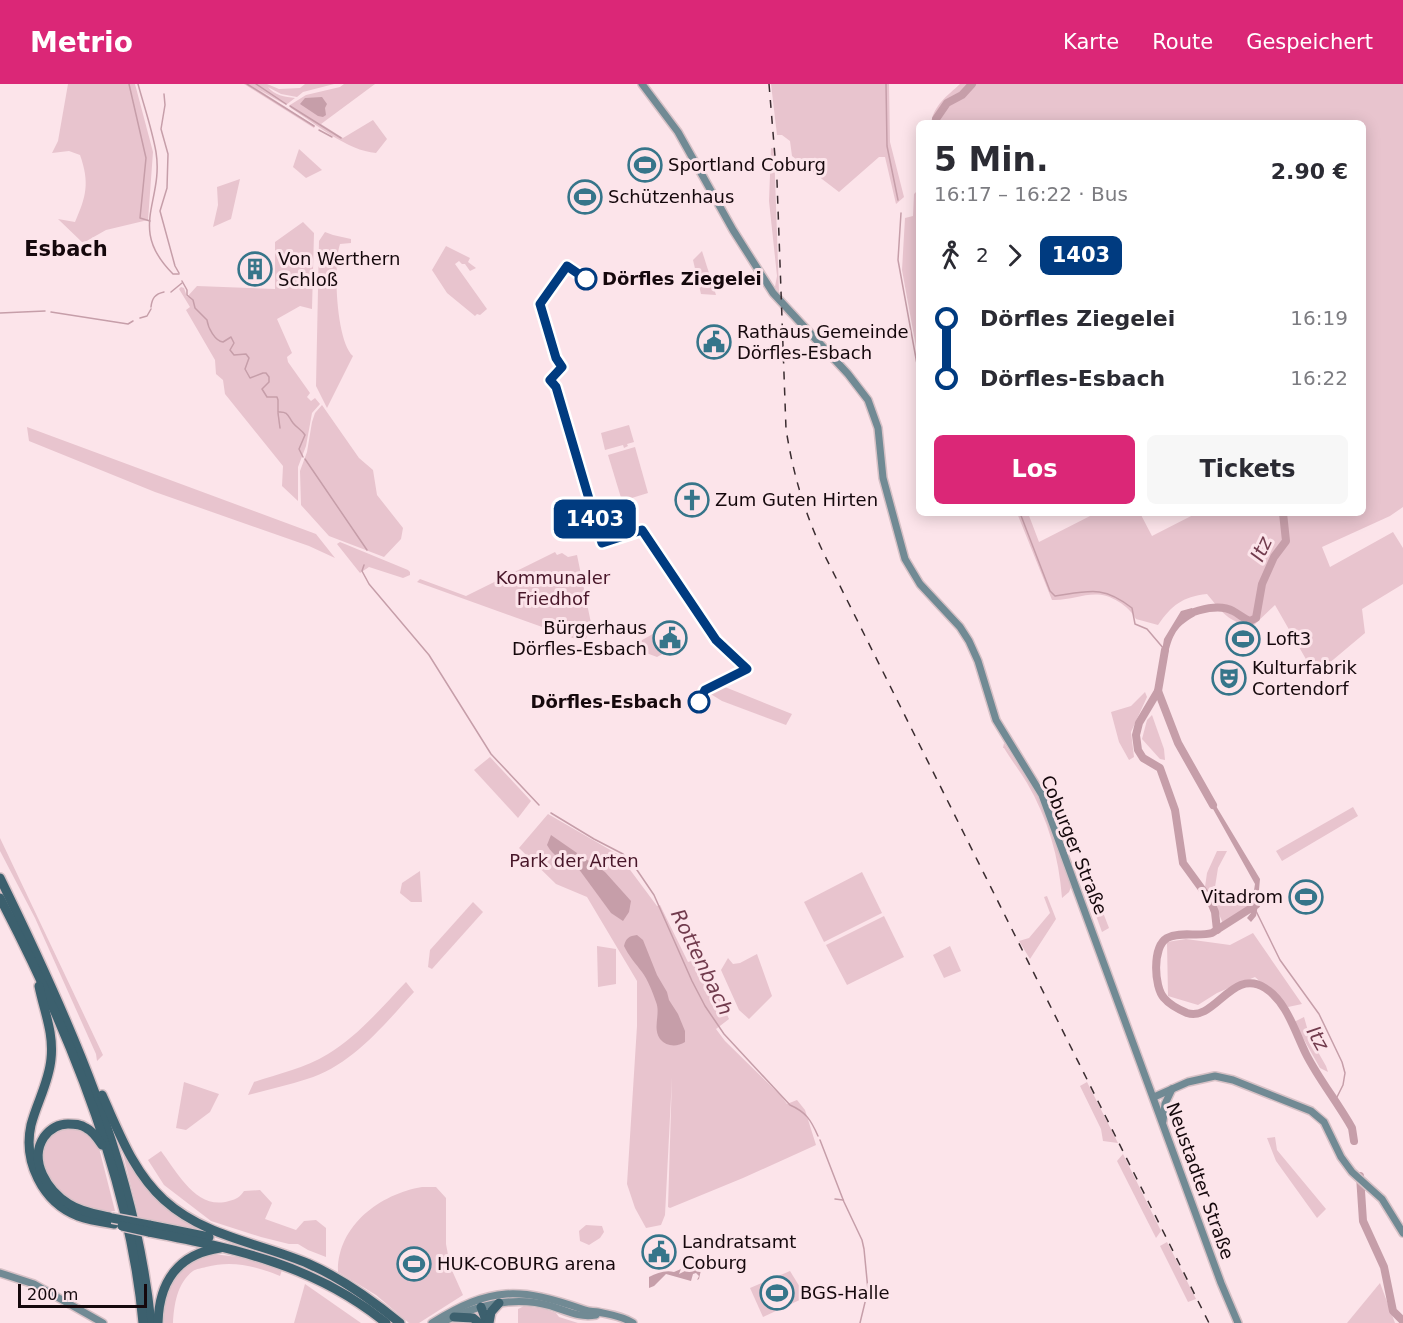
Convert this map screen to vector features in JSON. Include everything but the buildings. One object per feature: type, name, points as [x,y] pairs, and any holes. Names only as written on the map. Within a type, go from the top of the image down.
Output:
[{"type":"highway","points":[[0,878],[43,966],[99,1102],[126,1188],[139,1242],[151,1323]]},
{"type":"highway","points":[[0,897],[35,966],[75,1061],[107,1150],[129,1238],[143,1323]]},
{"type":"highway","points":[[35,966],[50,1027],[52,1047],[48,1075],[29,1140],[31,1162],[41,1185],[56,1203],[76,1215],[255,1247]]},
{"type":"highway","points":[[80,1053],[132,1159],[164,1200],[191,1220],[255,1247],[307,1263],[333,1275],[358,1290],[400,1323]]},
{"type":"highway","points":[[107,1150],[86,1127],[63,1124],[47,1133],[38,1151],[38,1162],[48,1183],[62,1199],[78,1209],[113,1221]]},
{"type":"highway","points":[[149,1228],[276,1261],[311,1275],[355,1299],[386,1323]]},
{"type":"highway","points":[[158,1323],[158,1309],[162,1293],[174,1271],[193,1256],[213,1249],[231,1248]]},
{"type":"highway","points":[[488,1323],[491,1312],[499,1303]]},
{"type":"highway","points":[[476,1305],[480,1323]]},
{"type":"highway","points":[[476,1305],[488,1323]]},
{"type":"highway","points":[[454,1317],[473,1318],[480,1323]]},
{"type":"street","name":"Coburger Straße","points":[[642,84],[678,132],[733,230],[773,293],[868,399],[878,428],[883,478],[908,566],[920,584],[958,625],[969,641],[978,661],[996,720],[1042,795],[1135,1049]]},
{"type":"street","name":"Neustadter Straße","points":[[1135,1049],[1221,1283],[1238,1323]]},
{"type":"street","points":[[1154,1097],[1206,1076],[1222,1076],[1311,1111],[1324,1122],[1341,1157],[1352,1172],[1383,1199],[1403,1233]]},
{"type":"street","points":[[1163,1125],[1165,1104],[1174,1087]]},
{"type":"street","points":[[0,1273],[34,1284],[103,1323]]},
{"type":"street","points":[[432,1323],[502,1293],[523,1294],[564,1303],[588,1311],[621,1317],[633,1323]]},
{"type":"street","points":[[441,1323],[476,1305],[499,1303],[540,1304],[582,1316],[602,1313]]},
{"type":"green space","points":[[68,84],[135,84],[153,152],[148,220],[106,230],[83,243],[58,219],[75,222],[82,205],[86,182],[80,155],[69,151],[52,153],[58,141]]},
{"type":"green space","points":[[244,84],[267,84],[279,89],[300,88],[305,84],[334,84],[303,92],[297,97],[281,94],[268,87],[277,94],[295,98],[286,105],[256,88],[315,126],[314,128]]},
{"type":"green space","points":[[344,84],[375,84],[321,124],[343,138],[373,120],[387,139],[376,153],[343,142],[291,108],[290,105],[306,95]]},
{"type":"green space","points":[[771,84],[889,84],[890,142],[904,197],[896,204],[885,157],[879,157],[839,192],[792,156],[790,141],[782,135],[777,135]]},
{"type":"green space","points":[[960,84],[1403,84],[1403,507],[1390,516],[1322,547],[1330,567],[1393,532],[1403,548],[1403,584],[1362,609],[1365,633],[1315,675],[1275,605],[1252,627],[1231,619],[1207,594],[1198,595],[1178,603],[1158,625],[1136,619],[1122,604],[1102,595],[1052,600],[1018,516],[1029,516],[1039,542],[1090,516],[1142,516],[1152,536],[1191,516],[1366,516],[1366,120],[932,120],[938,106]]},
{"type":"green space","points":[[771,148],[774,149],[779,292],[775,287],[777,276],[769,201]]},
{"type":"green space","points":[[299,149],[322,170],[306,178],[293,167]]},
{"type":"green space","points":[[240,179],[231,219],[213,227],[218,205],[217,187]]},
{"type":"green space","points":[[916,192],[916,347],[902,270],[905,218],[913,216]]},
{"type":"green space","points":[[303,222],[314,233],[312,309],[300,306],[277,319],[292,353],[287,357],[288,362],[310,393],[307,397],[311,401],[315,398],[320,404],[312,413],[306,446],[298,467],[298,501],[282,486],[283,466],[225,394],[223,380],[216,374],[215,360],[186,310],[190,307],[179,289],[184,288],[187,297],[197,286],[275,289],[275,242]]},
{"type":"green space","points":[[325,232],[351,239],[351,243],[340,244],[337,302],[343,335],[347,348],[353,356],[327,408],[316,386],[319,241]]},
{"type":"green space","points":[[446,246],[470,258],[468,262],[476,268],[470,271],[465,264],[459,261],[455,264],[487,309],[480,315],[475,316],[447,293],[432,270]]},
{"type":"green space","points":[[702,251],[716,295],[701,294],[693,260]]},
{"type":"green space","points":[[322,405],[359,458],[373,470],[377,495],[403,528],[401,539],[384,557],[329,536],[301,505],[300,471],[307,452],[315,413]]},
{"type":"green space","points":[[629,425],[634,442],[627,444],[628,446],[624,448],[623,445],[605,450],[601,433]]},
{"type":"green space","points":[[27,427],[316,534],[335,558],[309,546],[155,492],[29,441]]},
{"type":"green space","points":[[635,447],[648,493],[622,501],[608,455]]},
{"type":"green space","points":[[340,542],[408,570],[410,575],[403,578],[369,567],[360,573],[337,544]]},
{"type":"green space","name":"Kommunaler Friedhof","points":[[555,552],[557,555],[562,553],[568,557],[577,555],[592,628],[584,642],[417,582],[420,579],[466,596]]},
{"type":"green space","points":[[658,631],[668,651],[657,657],[630,647]]},
{"type":"green space","points":[[720,685],[792,714],[786,725],[722,701],[709,693]]},
{"type":"green space","points":[[1145,692],[1147,697],[1131,732],[1134,757],[1129,760],[1119,742],[1111,712],[1131,706]]},
{"type":"green space","points":[[1152,715],[1164,749],[1165,760],[1160,759],[1142,739],[1147,720]]},
{"type":"green space","points":[[1004,743],[1037,795],[1048,820],[1071,887],[1062,898],[1055,853],[1047,824],[1027,783],[1003,748]]},
{"type":"green space","points":[[490,757],[531,801],[518,818],[474,770]]},
{"type":"green space","points":[[1353,807],[1358,816],[1282,861],[1276,851]]},
{"type":"green space","name":"Park der Arten","points":[[548,814],[619,855],[657,906],[660,905],[688,962],[702,958],[729,1019],[716,1029],[787,1104],[797,1100],[805,1110],[816,1145],[670,1208],[668,1207],[672,1077],[665,1215],[661,1225],[646,1228],[635,1208],[627,1184],[637,1026],[637,981],[587,897],[556,884],[519,848]]},
{"type":"green space","points":[[0,838],[103,1055],[97,1061],[96,1054],[35,918],[0,851]]},
{"type":"green space","points":[[1217,851],[1227,851],[1218,868],[1215,887],[1221,895],[1236,896],[1251,891],[1255,892],[1247,907],[1223,924],[1214,901],[1205,887],[1207,873]]},
{"type":"green space","points":[[420,871],[422,902],[411,902],[400,893],[402,883]]},
{"type":"green space","points":[[862,872],[882,913],[824,942],[804,902]]},
{"type":"green space","points":[[1089,876],[1109,928],[1102,932],[1083,880]]},
{"type":"green space","points":[[1047,896],[1056,919],[1030,959],[1019,941],[1029,938],[1050,913],[1044,897]]},
{"type":"green space","points":[[473,902],[483,912],[432,969],[428,967],[430,950]]},
{"type":"green space","points":[[884,916],[904,957],[847,985],[826,945]]},
{"type":"green space","points":[[1253,933],[1302,1004],[1288,1007],[1255,977],[1217,993],[1198,1005],[1168,996],[1167,942],[1186,939],[1230,945]]},
{"type":"green space","points":[[597,946],[616,949],[616,984],[598,987]]},
{"type":"green space","points":[[950,946],[961,971],[944,978],[933,955]]},
{"type":"green space","points":[[757,954],[772,996],[749,1019],[739,1010],[721,970],[728,958],[733,964]]},
{"type":"green space","points":[[406,982],[414,992],[379,1031],[338,1065],[300,1081],[248,1095],[254,1082],[310,1063],[339,1047],[369,1021]]},
{"type":"green space","points":[[1304,1017],[1310,1038],[1328,1072],[1320,1068],[1294,1022]]},
{"type":"green space","points":[[184,1082],[219,1094],[210,1112],[186,1130],[176,1128]]},
{"type":"green space","points":[[1087,1082],[1118,1143],[1103,1141],[1101,1129],[1080,1086]]},
{"type":"green space","points":[[77,1126],[91,1134],[99,1148],[115,1211],[90,1209],[78,1204],[57,1188],[50,1177],[45,1165],[44,1142],[54,1129]]},
{"type":"green space","points":[[1275,1137],[1277,1150],[1326,1209],[1317,1218],[1276,1161],[1267,1138]]},
{"type":"green space","points":[[122,1150],[136,1173],[198,1227],[198,1231],[139,1218]]},
{"type":"green space","points":[[161,1151],[189,1188],[207,1200],[218,1203],[229,1201],[238,1198],[244,1191],[260,1190],[272,1203],[265,1219],[296,1230],[304,1221],[316,1220],[326,1228],[326,1257],[298,1244],[261,1237],[211,1221],[164,1185],[148,1160]]},
{"type":"green space","points":[[1123,1154],[1161,1231],[1156,1238],[1117,1161]]},
{"type":"green space","name":"HUK-COBURG arena","points":[[422,1187],[436,1187],[446,1198],[446,1244],[450,1266],[463,1295],[419,1323],[409,1323],[376,1295],[338,1272],[345,1240],[364,1215],[391,1197]]},
{"type":"green space","points":[[586,1225],[602,1226],[604,1232],[600,1238],[589,1245],[580,1241],[579,1231]]},
{"type":"green space","points":[[1167,1242],[1196,1299],[1188,1302],[1160,1246]]},
{"type":"green space","points":[[213,1254],[247,1258],[282,1270],[280,1276],[253,1267],[225,1264],[194,1270],[180,1288],[173,1323],[163,1323],[167,1295],[174,1278],[187,1264],[197,1258]]},
{"type":"green space","name":"BGS-Halle","points":[[790,1271],[806,1297],[763,1317],[750,1288]]},
{"type":"green space","points":[[1380,1283],[1395,1323],[1347,1323]]},
{"type":"green space","points":[[305,1284],[361,1323],[294,1323]]},
{"type":"green space","points":[[524,1306],[545,1309],[556,1313],[559,1317],[578,1323],[518,1323],[518,1309]]},
{"type":"shaded area","points":[[322,97],[327,104],[326,115],[323,117],[300,104],[305,98]]},
{"type":"shaded area","points":[[1192,608],[1195,616],[1174,634],[1166,661],[1161,657],[1164,639],[1181,611]]},
{"type":"shaded area","points":[[1210,796],[1260,879],[1256,916],[1251,922],[1247,918],[1251,913],[1248,907],[1252,903],[1255,884],[1208,800]]},
{"type":"shaded area","points":[[551,835],[577,853],[575,862],[566,861],[552,853],[547,845]]},
{"type":"shaded area","points":[[583,857],[605,872],[631,901],[629,912],[623,921],[611,913],[578,868]]},
{"type":"shaded area","points":[[637,935],[643,940],[657,975],[678,1014],[685,1031],[685,1042],[682,1044],[669,1045],[663,1042],[658,1035],[658,1011],[653,995],[644,975],[624,946],[628,938]]},
{"type":"shaded area","points":[[699,1264],[705,1266],[706,1269],[701,1270],[699,1279],[697,1280],[699,1276],[696,1273],[693,1274],[691,1281],[666,1274],[649,1288],[649,1277],[681,1269],[679,1274]]},
{"type":"waterway","points":[[129,84],[146,158],[140,218],[150,221]]},
{"type":"waterway","points":[[138,84],[156,152],[156,186],[150,214],[152,243],[159,258],[173,274],[179,274]]},
{"type":"waterway","points":[[247,84],[314,126]]},
{"type":"waterway","points":[[256,84],[286,104]]},
{"type":"waterway","points":[[886,84],[887,146],[898,200]]},
{"type":"waterway","name":"Itz","points":[[936,120],[947,103],[962,95],[972,84]]},
{"type":"waterway","points":[[164,94],[165,105],[161,129],[168,154],[167,188],[160,211],[179,273]]},
{"type":"waterway","points":[[290,106],[341,138]]},
{"type":"waterway","points":[[319,130],[332,137]]},
{"type":"waterway","points":[[901,213],[898,260],[916,359]]},
{"type":"waterway","points":[[182,281],[187,295],[193,300],[195,308],[207,320],[215,337],[223,342],[231,337],[234,343],[230,350],[234,355],[246,354],[249,358],[245,369],[250,378],[263,373],[269,377],[269,382],[262,389],[267,397],[277,397],[278,412],[286,413],[305,435],[299,449],[303,457]]},
{"type":"waterway","points":[[171,292],[182,283]]},
{"type":"waterway","points":[[151,307],[155,297],[164,292]]},
{"type":"waterway","points":[[140,318],[147,316],[151,309]]},
{"type":"waterway","points":[[0,313],[45,311]]},
{"type":"waterway","points":[[51,312],[128,324],[133,321]]},
{"type":"waterway","points":[[278,413],[280,428]]},
{"type":"waterway","points":[[305,459],[367,550]]},
{"type":"waterway","points":[[1021,516],[1050,591],[1055,596],[1087,592],[1113,596],[1132,608],[1135,624],[1147,629],[1164,649]]},
{"type":"waterway","name":"Itz","points":[[1185,615],[1209,608],[1222,608],[1233,611],[1250,621],[1256,618],[1262,584],[1274,557],[1286,541],[1283,516]]},
{"type":"waterway","name":"Rottenbach","points":[[364,565],[362,571],[369,584],[429,655],[491,754],[539,805]]},
{"type":"waterway","name":"Itz","points":[[1165,650],[1158,691],[1178,743],[1213,805]]},
{"type":"waterway","name":"Itz","points":[[1158,691],[1139,723],[1136,735],[1138,750],[1143,758],[1160,768],[1175,810],[1183,863],[1210,900],[1215,912],[1217,930]]},
{"type":"waterway","name":"Rottenbach","points":[[551,813],[623,854],[637,870],[654,895],[705,1006],[724,1034],[790,1105],[807,1117],[818,1136]]},
{"type":"waterway","name":"Itz","points":[[1256,905],[1212,933],[1167,938],[1159,950],[1156,967],[1161,993],[1178,1009],[1197,1014],[1243,984],[1253,983],[1273,994],[1285,1009],[1311,1063],[1352,1128],[1354,1141]]},
{"type":"waterway","points":[[1256,911],[1280,960],[1319,1014],[1342,1062],[1345,1073],[1343,1085],[1336,1099]]},
{"type":"waterway","name":"Rottenbach","points":[[820,1140],[864,1249],[868,1290],[860,1323]]},
{"type":"waterway","name":"Itz","points":[[1360,1176],[1363,1221],[1384,1267],[1393,1311],[1403,1321]]},
{"type":"waterway","name":"Rottenbach","points":[[835,1199],[843,1200]]},
{"type":"railway","points":[[769,84],[777,181],[786,429],[792,462],[806,510],[825,556],[1209,1323]]},
{"type":"bus line","name":"1403","points":[[586,279],[567,266],[540,304],[557,361],[562,367],[550,380],[556,387],[602,543],[642,530],[716,640],[747,669],[705,690],[699,702]]},
{"type":"place","name":"Sportland Coburg","points":[[645,165]]},
{"type":"place","name":"Schützenhaus","points":[[585,197]]},
{"type":"place","name":"Von Werthern Schloß","points":[[255,269]]},
{"type":"place","name":"Dörfles Ziegelei","points":[[586,279]]},
{"type":"place","name":"Rathaus Gemeinde Dörfles-Esbach","points":[[714,342]]},
{"type":"place","name":"Zum Guten Hirten","points":[[692,500]]},
{"type":"place","name":"Bürgerhaus Dörfles-Esbach","points":[[670,638]]},
{"type":"place","name":"Loft3","points":[[1243,639]]},
{"type":"place","name":"Kulturfabrik Cortendorf","points":[[1229,678]]},
{"type":"place","name":"Dörfles-Esbach","points":[[699,702]]},
{"type":"place","name":"Vitadrom","points":[[1306,897]]},
{"type":"place","name":"Landratsamt Coburg","points":[[659,1252]]},
{"type":"place","name":"HUK-COBURG arena","points":[[414,1264]]},
{"type":"place","name":"BGS-Halle","points":[[777,1293]]},
{"type":"district","name":"Esbach","points":[[66,249]]}]
